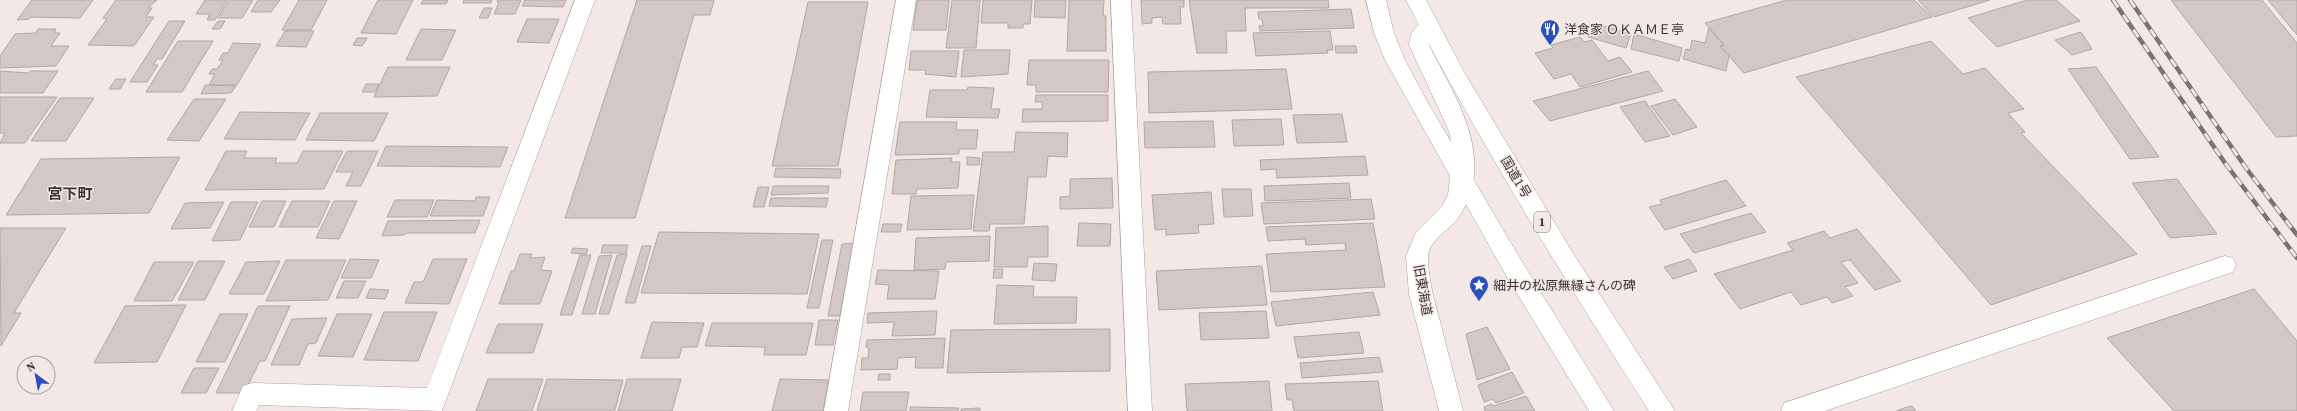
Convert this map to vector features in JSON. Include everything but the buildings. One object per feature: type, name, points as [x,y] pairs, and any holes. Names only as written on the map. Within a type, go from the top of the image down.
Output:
[{"type":"main road","points":[[244,411],[252,394],[433,405],[585,0]]},
{"type":"main road","points":[[836,411],[906,0]]},
{"type":"main road","points":[[1121,0],[1140,411]]},
{"type":"main road","points":[[1376,0],[1384,33],[1394,60],[1516,272],[1602,411]]},
{"type":"main road","name":"国道1号","points":[[1416,0],[1429,28],[1455,75],[1563,257],[1663,411]]},
{"type":"main road","name":"旧東海道","points":[[1429,28],[1420,35],[1419,45],[1460,131],[1464,152],[1459,196],[1450,212],[1424,238],[1417,256],[1421,294],[1451,411]]},
{"type":"main road","points":[[1793,411],[2225,265]]},
{"type":"railway","points":[[2113,0],[2225,163],[2297,258]]},
{"type":"railway","points":[[2130,0],[2246,168],[2297,235]]},
{"type":"place","name":"洋食家 ＯＫＡＭＥ亭","points":[[1550,46]]},
{"type":"place","name":"細井の松原無縁さんの碑","points":[[1479,302]]},
{"type":"district","name":"宮下町","points":[[70,193]]}]
